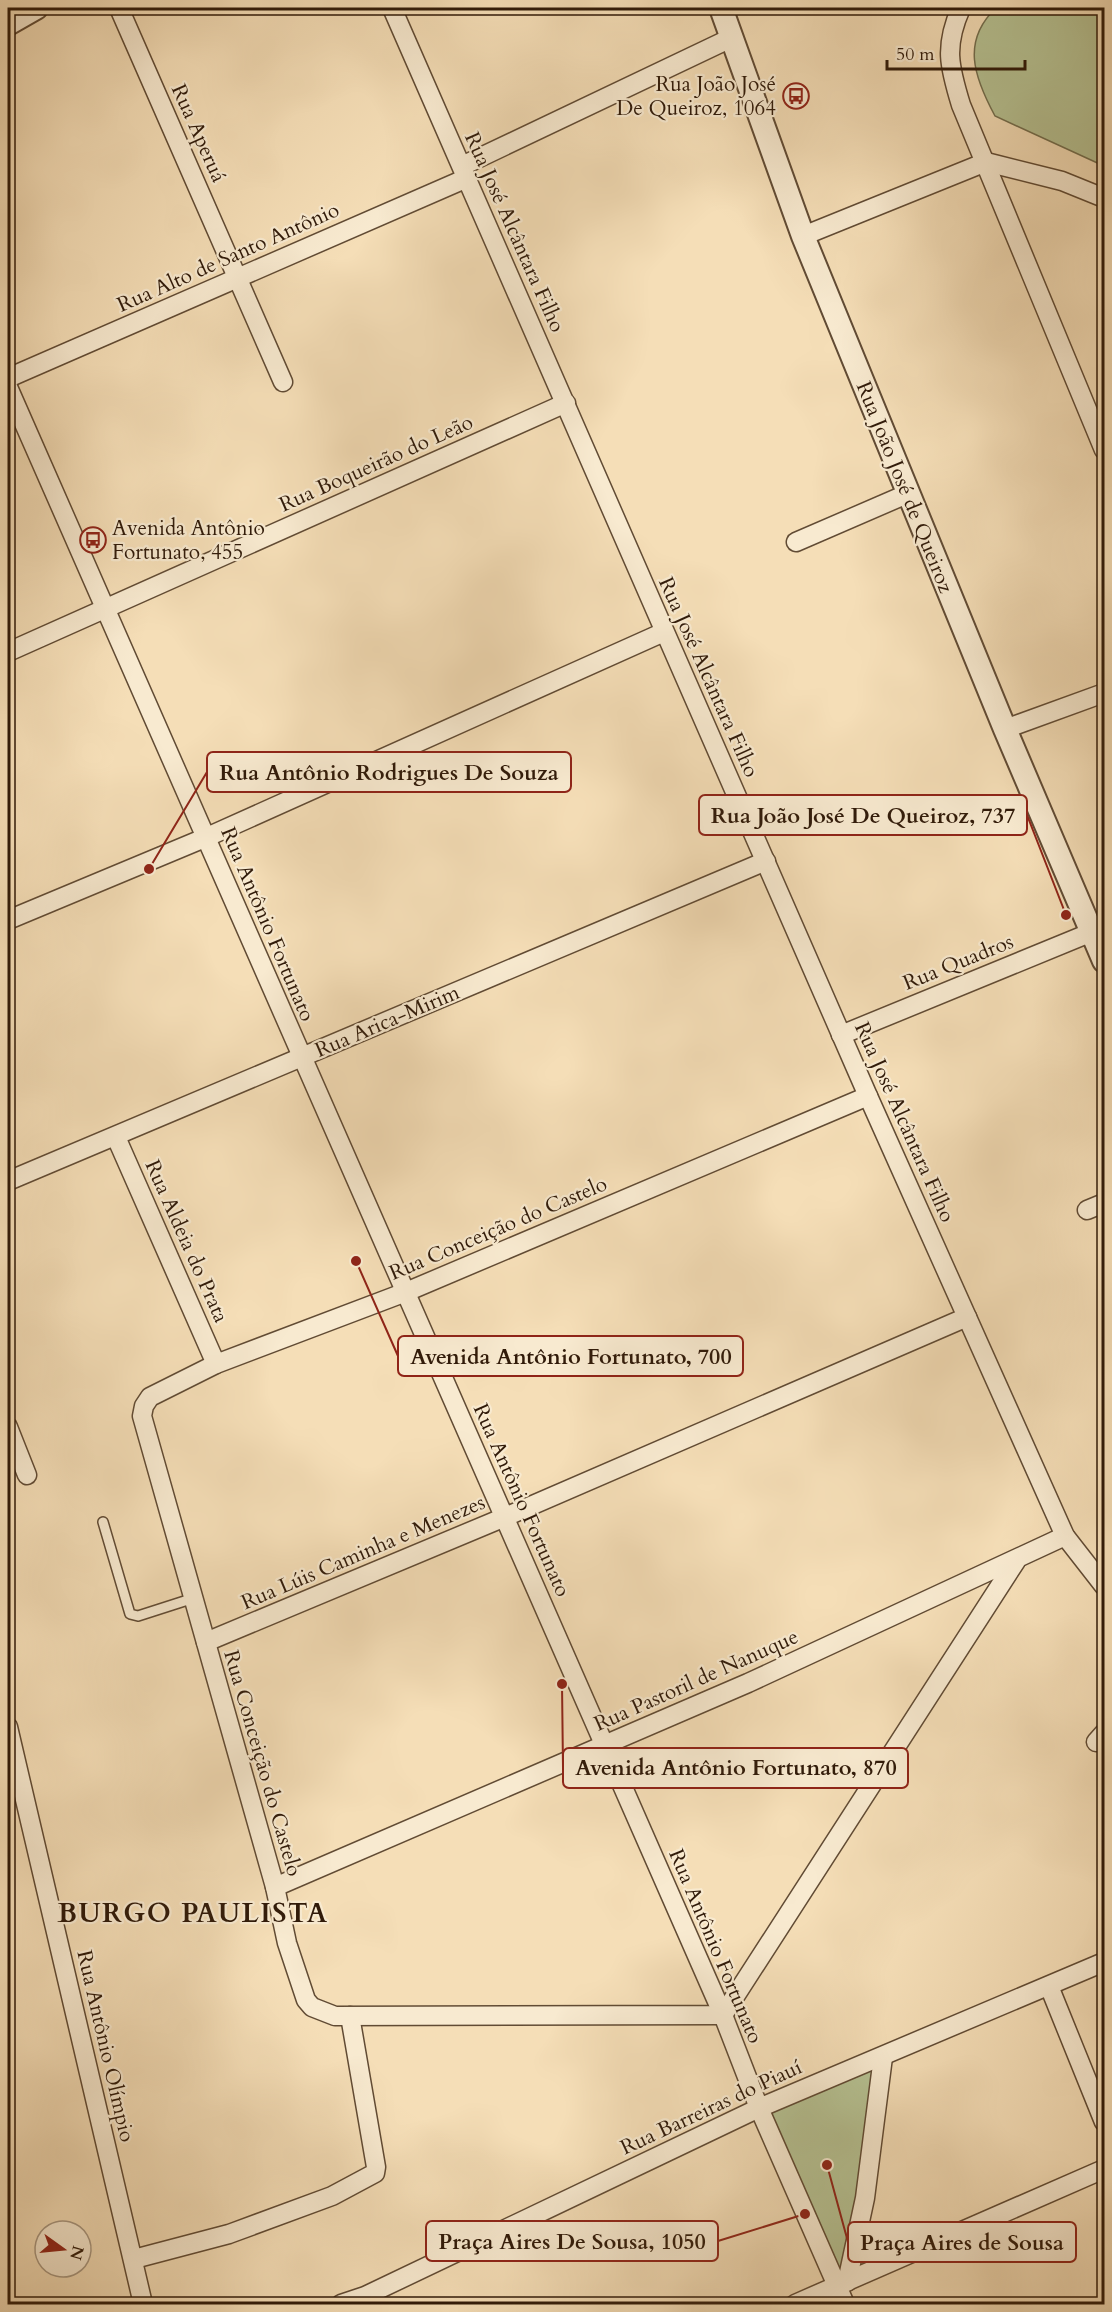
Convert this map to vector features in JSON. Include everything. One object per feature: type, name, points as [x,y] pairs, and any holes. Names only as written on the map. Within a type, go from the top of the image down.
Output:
[{"type":"street","points":[[8,24],[36,8]]},
{"type":"street","name":"Rua Aperuá","points":[[119,8],[283,382]]},
{"type":"street","name":"Rua José Alcântara Filho","points":[[392,8],[841,1035],[1065,1536],[1104,1586]]},
{"type":"street","name":"Rua João José de Queiroz","points":[[721,8],[803,236],[907,494],[1104,960]]},
{"type":"street","points":[[961,8],[951,31],[948,56],[961,105],[1104,450]]},
{"type":"street","name":"Rua Alto de Santo Antônio","points":[[8,378],[464,172],[731,38]]},
{"type":"street","points":[[803,236],[897,204],[986,162],[1035,172],[1104,198]]},
{"type":"street","name":"Rua Antônio Fortunato","points":[[8,387],[723,2015],[759,2108],[842,2284],[845,2304]]},
{"type":"street","name":"Rua Boqueirão do Leão","points":[[8,652],[566,403]]},
{"type":"street","points":[[796,542],[907,494]]},
{"type":"street","points":[[8,920],[207,837],[664,632]]},
{"type":"street","points":[[1005,729],[1104,693]]},
{"type":"street","name":"Rua Arica-Mirim","points":[[8,1181],[766,861]]},
{"type":"street","name":"Rua Quadros","points":[[841,1035],[1092,932]]},
{"type":"street","name":"Rua Conceição do Castelo","points":[[723,2015],[350,2016],[325,2013],[306,2000],[287,1943],[275,1887],[142,1416],[144,1406],[150,1397],[216,1364],[406,1292],[868,1096]]},
{"type":"street","name":"Rua Aldeia do Prata","points":[[116,1137],[216,1364]]},
{"type":"street","name":"Rua Lúis Caminha e Menezes","points":[[206,1642],[505,1517],[967,1317]]},
{"type":"street","points":[[8,1427],[27,1475]]},
{"type":"street","name":"Rua Pastoril de Nanuque","points":[[275,1887],[748,1683],[1016,1561],[1065,1536]]},
{"type":"street","points":[[723,2015],[1016,1561]]},
{"type":"street","name":"Rua Antônio Olímpio","points":[[8,1727],[143,2304]]},
{"type":"street","name":"Rua Barreiras do Piauí","points":[[341,2304],[369,2300],[759,2108],[1104,1962]]},
{"type":"street","points":[[1048,1986],[1104,2122]]},
{"type":"street","points":[[134,2259],[229,2234],[332,2196],[375,2174],[376,2167],[350,2016]]},
{"type":"street","points":[[842,2284],[871,2160],[883,2057]]},
{"type":"street","points":[[795,2304],[1104,2169]]},
{"type":"lane","points":[[103,1522],[130,1614],[138,1616],[194,1598]]},
{"type":"green space","points":[[996,8],[1104,8],[1104,166],[995,116],[977,73],[975,46],[978,33]]},
{"type":"green space","points":[[886,2054],[840,2285],[762,2110]]},
{"type":"place","name":"Rua João José De Queiroz, 1064","points":[[796,96]]},
{"type":"place","name":"Avenida Antônio Fortunato, 455","points":[[93,540]]},
{"type":"place","name":"Rua Antônio Rodrigues De Souza","points":[[149,869]]},
{"type":"place","name":"Rua João José De Queiroz, 737","points":[[1066,915]]},
{"type":"place","name":"Avenida Antônio Fortunato, 700","points":[[356,1261]]},
{"type":"place","name":"Avenida Antônio Fortunato, 870","points":[[562,1684]]},
{"type":"place","name":"Praça Aires de Sousa","points":[[827,2165]]},
{"type":"place","name":"Praça Aires De Sousa, 1050","points":[[805,2214]]},
{"type":"district","name":"BURGO PAULISTA","points":[[193,1913]]}]
